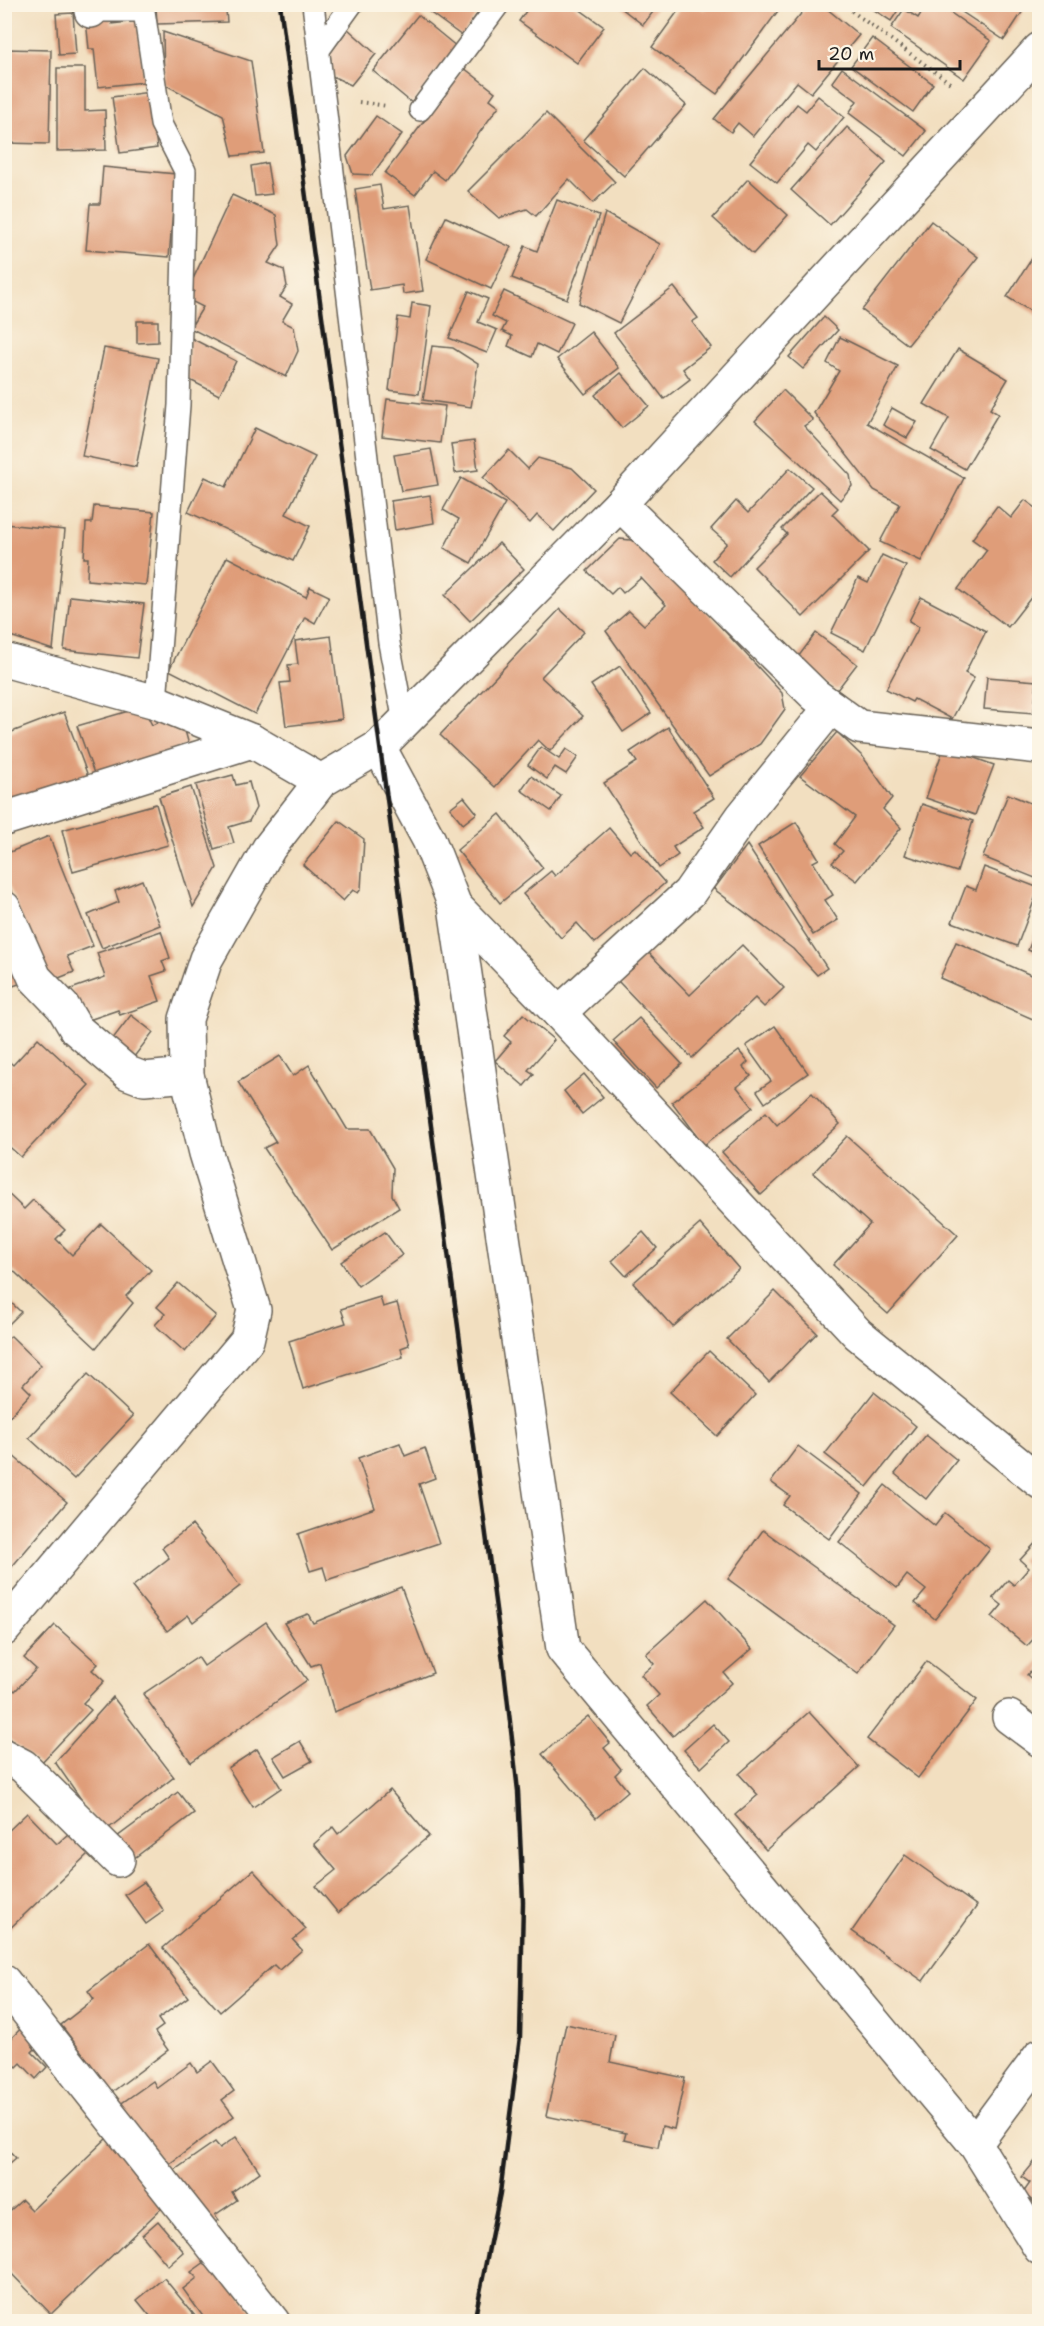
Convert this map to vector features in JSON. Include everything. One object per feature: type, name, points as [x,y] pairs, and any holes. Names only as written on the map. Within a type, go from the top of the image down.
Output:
[{"type":"street","points":[[4,1629],[247,1340],[254,1310],[206,1153],[187,1075],[186,1018],[206,959],[269,848],[321,781],[379,747],[620,504],[1040,49]]},
{"type":"street","points":[[620,504],[815,695],[859,727],[1040,747]]},
{"type":"street","points":[[4,660],[156,702],[252,741],[321,781]]},
{"type":"street","points":[[559,1013],[689,893],[742,817],[831,707]]},
{"type":"street","points":[[4,819],[252,741]]},
{"type":"street","points":[[379,747],[429,840],[455,906],[563,1649],[975,2145],[1040,2248]]},
{"type":"street","points":[[455,906],[559,1013],[858,1334],[1040,1482]]},
{"type":"street","points":[[4,908],[35,978],[63,1007],[76,1029],[128,1073],[144,1079],[187,1075]]},
{"type":"street","points":[[1009,1717],[1040,1740]]},
{"type":"street","points":[[4,1756],[23,1766],[118,1860]]},
{"type":"street","points":[[4,1982],[273,2322]]},
{"type":"street","points":[[975,2145],[1040,2056]]},
{"type":"lane","points":[[313,4],[388,643],[404,722]]},
{"type":"lane","points":[[319,50],[352,4]]},
{"type":"lane","points":[[420,110],[499,4]]},
{"type":"lane","points":[[90,8],[144,10],[161,124],[185,171],[179,405],[156,702]]},
{"type":"path","points":[[842,4],[985,108]]},
{"type":"path","points":[[325,97],[420,110]]},
{"type":"building","points":[[423,4],[484,4],[462,36],[421,6]]},
{"type":"building","points":[[531,4],[572,4],[604,27],[577,63],[519,21]]},
{"type":"building","points":[[616,4],[659,4],[643,25]]},
{"type":"building","points":[[683,4],[696,4],[704,10],[707,4],[783,4],[717,94],[652,47]]},
{"type":"building","points":[[809,4],[821,4],[859,35],[811,93],[797,82],[753,136],[738,123],[731,132],[714,119]]},
{"type":"building","points":[[865,4],[902,4],[891,21]]},
{"type":"building","points":[[927,4],[938,4],[991,41],[964,79],[891,28],[904,9],[918,18]]},
{"type":"building","points":[[950,4],[1013,4],[1023,11],[1004,40]]},
{"type":"building","points":[[156,5],[234,5],[234,10],[226,11],[227,22],[157,24]]},
{"type":"building","points":[[73,13],[76,54],[59,55],[56,14]]},
{"type":"building","points":[[418,15],[457,47],[412,103],[373,71]]},
{"type":"building","points":[[111,17],[112,24],[138,21],[144,82],[98,87],[94,49],[89,49],[86,20]]},
{"type":"building","points":[[348,29],[376,54],[351,85],[332,76],[330,53]]},
{"type":"building","points":[[163,32],[251,61],[264,153],[233,156],[223,115],[164,84]]},
{"type":"building","points":[[872,38],[933,84],[913,112],[851,66]]},
{"type":"building","points":[[4,49],[51,50],[49,144],[4,143]]},
{"type":"building","points":[[57,68],[85,68],[85,111],[105,110],[106,150],[57,151]]},
{"type":"building","points":[[464,68],[495,92],[490,99],[499,106],[445,180],[433,171],[415,195],[385,173]]},
{"type":"building","points":[[645,68],[686,105],[624,176],[583,140]]},
{"type":"building","points":[[842,68],[926,131],[906,156],[849,113],[857,101],[832,82]]},
{"type":"building","points":[[150,92],[157,148],[120,153],[112,97]]},
{"type":"building","points":[[818,96],[844,117],[816,152],[808,145],[777,183],[750,162],[797,104],[806,111]]},
{"type":"building","points":[[546,113],[615,182],[593,203],[569,179],[536,216],[527,209],[499,218],[468,191]]},
{"type":"building","points":[[376,116],[402,134],[372,175],[353,174],[347,156]]},
{"type":"building","points":[[847,127],[886,162],[830,225],[791,190]]},
{"type":"building","points":[[267,163],[272,194],[255,196],[251,166]]},
{"type":"building","points":[[103,167],[176,174],[169,257],[86,250],[90,204],[100,204]]},
{"type":"building","points":[[748,179],[788,215],[753,254],[713,218]]},
{"type":"building","points":[[380,185],[384,209],[410,205],[423,291],[403,294],[402,285],[370,290],[355,189]]},
{"type":"building","points":[[232,195],[276,215],[280,245],[268,263],[284,270],[287,286],[280,297],[292,304],[282,321],[294,327],[298,351],[286,377],[190,328],[203,307],[189,300],[194,291],[188,290]]},
{"type":"building","points":[[557,200],[599,216],[567,299],[512,278],[525,246],[537,251]]},
{"type":"building","points":[[605,213],[660,244],[619,323],[579,303]]},
{"type":"building","points":[[446,217],[511,247],[491,289],[426,259]]},
{"type":"building","points":[[931,221],[978,257],[908,345],[862,310]]},
{"type":"building","points":[[1040,246],[1040,317],[1007,297]]},
{"type":"building","points":[[674,287],[698,318],[692,322],[711,347],[683,369],[690,379],[664,399],[614,333]]},
{"type":"building","points":[[469,291],[488,299],[478,322],[497,330],[487,353],[449,338]]},
{"type":"building","points":[[504,291],[572,323],[557,354],[537,344],[532,357],[508,346],[512,336],[502,331],[506,323],[492,316]]},
{"type":"building","points":[[412,303],[431,306],[419,394],[389,390],[398,317],[410,319]]},
{"type":"building","points":[[824,317],[838,330],[803,369],[789,357]]},
{"type":"building","points":[[137,321],[158,321],[158,342],[137,343]]},
{"type":"building","points":[[591,332],[619,368],[585,394],[557,359]]},
{"type":"building","points":[[189,337],[236,361],[219,395],[188,379]]},
{"type":"building","points":[[840,337],[898,366],[867,423],[964,478],[921,561],[880,542],[900,504],[874,490],[814,413],[839,371],[827,363]]},
{"type":"building","points":[[432,346],[453,348],[478,364],[471,407],[423,400]]},
{"type":"building","points":[[104,348],[158,358],[136,467],[82,456]]},
{"type":"building","points":[[958,349],[1008,379],[990,409],[998,414],[965,469],[931,450],[949,418],[924,404]]},
{"type":"building","points":[[621,373],[649,406],[622,428],[595,395]]},
{"type":"building","points":[[783,390],[813,420],[804,426],[850,475],[852,486],[840,500],[755,421]]},
{"type":"building","points":[[387,399],[445,406],[440,443],[382,436]]},
{"type":"building","points":[[892,408],[917,422],[907,438],[883,425]]},
{"type":"building","points":[[255,428],[315,457],[286,514],[310,526],[293,561],[188,512],[205,477],[226,487]]},
{"type":"building","points":[[474,441],[478,470],[455,473],[451,444]]},
{"type":"building","points":[[431,449],[438,485],[401,491],[394,455]]},
{"type":"building","points":[[509,450],[528,469],[538,458],[572,468],[594,489],[554,531],[537,515],[530,523],[483,478]]},
{"type":"building","points":[[790,468],[812,487],[730,577],[712,560],[727,543],[711,529],[736,501],[748,513]]},
{"type":"building","points":[[461,478],[505,503],[471,563],[444,548],[459,519],[443,510]]},
{"type":"building","points":[[820,491],[838,508],[832,514],[869,551],[803,617],[754,567],[787,534],[782,529]]},
{"type":"building","points":[[430,495],[434,523],[395,530],[391,501]]},
{"type":"building","points":[[1025,500],[1040,511],[1040,586],[1008,627],[958,589],[987,550],[972,539],[997,506],[1011,518]]},
{"type":"building","points":[[94,506],[154,512],[146,585],[87,580],[88,558],[84,558],[86,523],[92,523]]},
{"type":"building","points":[[4,524],[65,530],[53,650],[4,634]]},
{"type":"building","points":[[620,539],[641,541],[782,693],[785,709],[760,744],[709,776],[606,631],[629,611],[644,625],[666,605],[641,578],[623,593],[618,587],[611,594],[587,571]]},
{"type":"building","points":[[499,543],[524,569],[470,621],[445,595]]},
{"type":"building","points":[[882,555],[906,566],[865,650],[831,633],[858,578],[868,583]]},
{"type":"building","points":[[227,557],[306,597],[310,587],[329,596],[315,623],[305,617],[255,714],[169,670]]},
{"type":"building","points":[[70,596],[144,604],[137,658],[64,650]]},
{"type":"building","points":[[921,597],[986,631],[965,673],[974,678],[952,719],[914,699],[912,702],[886,689],[919,627],[909,621]]},
{"type":"building","points":[[560,609],[584,632],[541,677],[583,716],[550,751],[538,740],[495,787],[440,735]]},
{"type":"building","points":[[816,633],[857,664],[837,690],[795,661]]},
{"type":"building","points":[[331,636],[342,719],[286,726],[280,683],[290,682],[288,665],[298,664],[295,641]]},
{"type":"building","points":[[620,666],[651,713],[623,732],[591,685]]},
{"type":"building","points":[[987,677],[1037,681],[1034,713],[984,709]]},
{"type":"building","points":[[132,710],[148,717],[152,725],[164,720],[184,727],[189,745],[96,779],[77,726]]},
{"type":"building","points":[[64,712],[88,776],[4,808],[4,735]]},
{"type":"building","points":[[668,727],[714,798],[693,811],[704,827],[673,847],[678,855],[659,868],[604,783],[637,762],[630,752]]},
{"type":"building","points":[[837,732],[863,757],[892,798],[883,809],[901,828],[857,881],[832,863],[843,851],[835,844],[855,817],[800,776]]},
{"type":"building","points":[[541,747],[559,759],[566,749],[578,757],[566,774],[555,767],[547,779],[528,765]]},
{"type":"building","points":[[944,747],[994,765],[975,815],[926,798]]},
{"type":"building","points":[[233,775],[236,785],[249,782],[256,808],[249,821],[229,827],[234,843],[214,849],[196,785]]},
{"type":"building","points":[[531,776],[561,796],[551,811],[521,790]]},
{"type":"building","points":[[191,787],[217,868],[193,907],[159,797]]},
{"type":"building","points":[[1008,794],[1040,807],[1040,880],[983,857]]},
{"type":"building","points":[[464,797],[477,813],[463,824],[450,808]]},
{"type":"building","points":[[156,804],[168,845],[73,872],[62,830]]},
{"type":"building","points":[[922,804],[973,821],[957,872],[905,855]]},
{"type":"building","points":[[500,814],[543,868],[500,903],[457,850]]},
{"type":"building","points":[[339,821],[364,839],[361,889],[358,893],[353,890],[343,901],[303,865]]},
{"type":"building","points":[[796,822],[819,859],[813,862],[833,895],[825,900],[838,920],[813,935],[758,846]]},
{"type":"building","points":[[609,828],[630,853],[635,849],[665,883],[595,943],[577,923],[561,938],[523,894],[551,871],[555,876]]},
{"type":"building","points":[[49,836],[93,946],[67,956],[74,972],[51,981],[42,969],[5,876],[5,854]]},
{"type":"building","points":[[747,845],[827,968],[817,975],[793,949],[714,889]]},
{"type":"building","points":[[984,867],[1039,888],[1017,946],[952,922],[966,886],[976,890]]},
{"type":"building","points":[[142,880],[160,925],[102,948],[88,915],[119,902],[115,891]]},
{"type":"building","points":[[1040,923],[1040,955],[1028,950]]},
{"type":"building","points":[[161,931],[170,958],[162,961],[166,971],[151,976],[160,1001],[120,1015],[118,1010],[83,1022],[71,989],[105,977],[97,953]]},
{"type":"building","points":[[4,941],[25,982],[4,989]]},
{"type":"building","points":[[956,942],[1040,979],[1040,1009],[1035,1020],[940,978]]},
{"type":"building","points":[[742,945],[784,988],[764,1007],[755,998],[692,1058],[618,981],[648,952],[690,995]]},
{"type":"building","points":[[523,1014],[554,1040],[528,1070],[534,1074],[524,1086],[495,1061],[511,1042],[504,1036]]},
{"type":"building","points":[[131,1015],[153,1032],[130,1062],[108,1045]]},
{"type":"building","points":[[639,1018],[682,1064],[656,1088],[613,1041]]},
{"type":"building","points":[[775,1026],[808,1073],[765,1103],[757,1091],[771,1081],[746,1046]]},
{"type":"building","points":[[38,1038],[89,1085],[21,1157],[4,1142],[4,1057],[13,1065]]},
{"type":"building","points":[[739,1051],[748,1062],[743,1067],[751,1076],[737,1087],[753,1107],[704,1145],[672,1102]]},
{"type":"building","points":[[280,1056],[293,1076],[309,1065],[347,1129],[370,1129],[393,1168],[392,1195],[399,1208],[332,1250],[264,1148],[276,1142],[238,1082]]},
{"type":"building","points":[[584,1074],[603,1097],[582,1114],[564,1091]]},
{"type":"building","points":[[812,1093],[840,1124],[761,1195],[722,1152],[766,1112],[777,1125]]},
{"type":"building","points":[[847,1136],[958,1235],[888,1314],[833,1265],[870,1224],[813,1173]]},
{"type":"building","points":[[4,1190],[24,1209],[33,1200],[65,1230],[56,1239],[72,1255],[101,1224],[151,1270],[126,1296],[133,1303],[96,1348],[4,1262]]},
{"type":"building","points":[[700,1224],[739,1269],[673,1327],[633,1283]]},
{"type":"building","points":[[385,1232],[402,1255],[358,1286],[341,1262]]},
{"type":"building","points":[[643,1232],[657,1248],[626,1276],[612,1261]]},
{"type":"building","points":[[178,1283],[216,1316],[185,1352],[155,1325],[165,1314],[157,1307]]},
{"type":"building","points":[[775,1291],[817,1333],[769,1382],[727,1339]]},
{"type":"building","points":[[4,1296],[21,1312],[4,1329]]},
{"type":"building","points":[[380,1297],[383,1307],[397,1303],[409,1345],[401,1348],[403,1357],[303,1389],[289,1341],[346,1323],[341,1309]]},
{"type":"building","points":[[11,1336],[41,1365],[23,1385],[31,1393],[8,1418],[4,1415],[4,1342]]},
{"type":"building","points":[[709,1351],[755,1395],[717,1436],[670,1392]]},
{"type":"building","points":[[88,1374],[133,1416],[74,1479],[29,1438]]},
{"type":"building","points":[[874,1392],[916,1426],[867,1487],[825,1454]]},
{"type":"building","points":[[926,1435],[957,1460],[926,1499],[895,1474]]},
{"type":"building","points":[[400,1443],[405,1456],[425,1448],[435,1478],[419,1484],[439,1543],[327,1580],[323,1567],[310,1571],[298,1534],[375,1508],[358,1458]]},
{"type":"building","points":[[798,1446],[862,1494],[829,1539],[783,1505],[790,1496],[771,1482]]},
{"type":"building","points":[[12,1455],[67,1502],[4,1576],[4,1463]]},
{"type":"building","points":[[885,1485],[935,1526],[945,1513],[990,1549],[935,1619],[915,1603],[926,1590],[907,1575],[897,1588],[839,1542]]},
{"type":"building","points":[[192,1525],[240,1586],[193,1622],[188,1615],[167,1631],[132,1587],[169,1558],[162,1548]]},
{"type":"building","points":[[763,1530],[894,1625],[858,1674],[728,1579]]},
{"type":"building","points":[[1040,1538],[1040,1632],[1027,1646],[992,1617],[1002,1605],[993,1598],[1008,1580],[1014,1585],[1029,1568],[1020,1560]]},
{"type":"building","points":[[401,1587],[433,1673],[334,1712],[320,1663],[311,1666],[284,1623],[308,1614],[313,1623]]},
{"type":"building","points":[[707,1599],[752,1649],[724,1673],[732,1683],[673,1736],[647,1706],[659,1695],[641,1675],[654,1664],[646,1654]]},
{"type":"building","points":[[266,1622],[307,1680],[191,1762],[143,1694],[198,1657],[204,1666]]},
{"type":"building","points":[[55,1625],[98,1664],[92,1670],[104,1681],[83,1703],[91,1710],[39,1765],[4,1734],[4,1681],[15,1691],[36,1669],[24,1658]]},
{"type":"building","points":[[1040,1660],[1040,1686],[1027,1675]]},
{"type":"building","points":[[927,1661],[977,1700],[918,1778],[867,1739]]},
{"type":"building","points":[[113,1697],[174,1777],[104,1832],[55,1762]]},
{"type":"building","points":[[809,1712],[859,1767],[766,1850],[735,1815],[758,1795],[739,1774]]},
{"type":"building","points":[[588,1716],[610,1743],[604,1748],[621,1769],[615,1775],[628,1791],[596,1818],[542,1754]]},
{"type":"building","points":[[713,1724],[729,1742],[701,1768],[684,1750]]},
{"type":"building","points":[[300,1741],[312,1761],[285,1776],[273,1757]]},
{"type":"building","points":[[257,1749],[281,1788],[253,1807],[228,1768]]},
{"type":"building","points":[[390,1790],[429,1836],[338,1913],[316,1886],[336,1870],[314,1844],[333,1827],[338,1834]]},
{"type":"building","points":[[178,1792],[194,1813],[133,1859],[117,1837]]},
{"type":"building","points":[[27,1813],[57,1844],[68,1834],[88,1854],[4,1934],[4,1835]]},
{"type":"building","points":[[905,1855],[977,1906],[923,1981],[852,1931]]},
{"type":"building","points":[[253,1870],[306,1929],[293,1940],[302,1950],[279,1970],[274,1965],[220,2012],[163,1948]]},
{"type":"building","points":[[144,1882],[164,1911],[146,1924],[125,1895]]},
{"type":"building","points":[[149,1944],[188,1997],[158,2019],[163,2026],[155,2032],[168,2050],[112,2092],[61,2025],[94,1999],[88,1991]]},
{"type":"building","points":[[566,2024],[615,2035],[610,2062],[685,2078],[674,2129],[662,2126],[658,2147],[624,2140],[626,2133],[546,2116]]},
{"type":"building","points":[[24,2025],[42,2042],[32,2052],[47,2067],[36,2079],[21,2063],[17,2067],[4,2055],[4,2046]]},
{"type":"building","points":[[212,2061],[234,2091],[222,2100],[234,2116],[165,2167],[119,2105],[153,2081],[157,2088],[191,2063],[197,2072]]},
{"type":"building","points":[[108,2137],[169,2201],[51,2314],[4,2266],[4,2216],[22,2200],[32,2210]]},
{"type":"building","points":[[236,2137],[260,2172],[232,2192],[237,2200],[215,2215],[219,2220],[206,2228],[169,2174],[215,2142],[220,2148]]},
{"type":"building","points":[[4,2145],[16,2158],[4,2168]]},
{"type":"building","points":[[1040,2155],[1040,2207],[1023,2193],[1030,2183],[1022,2177]]},
{"type":"building","points":[[158,2221],[184,2252],[168,2266],[142,2235]]},
{"type":"building","points":[[212,2257],[260,2322],[207,2322],[183,2289],[197,2278],[191,2272]]},
{"type":"building","points":[[164,2278],[200,2322],[155,2322],[137,2300]]},
{"type":"railway","points":[[280,4],[503,1661],[518,1791],[523,1902],[520,2037],[500,2193],[474,2322]]}]
